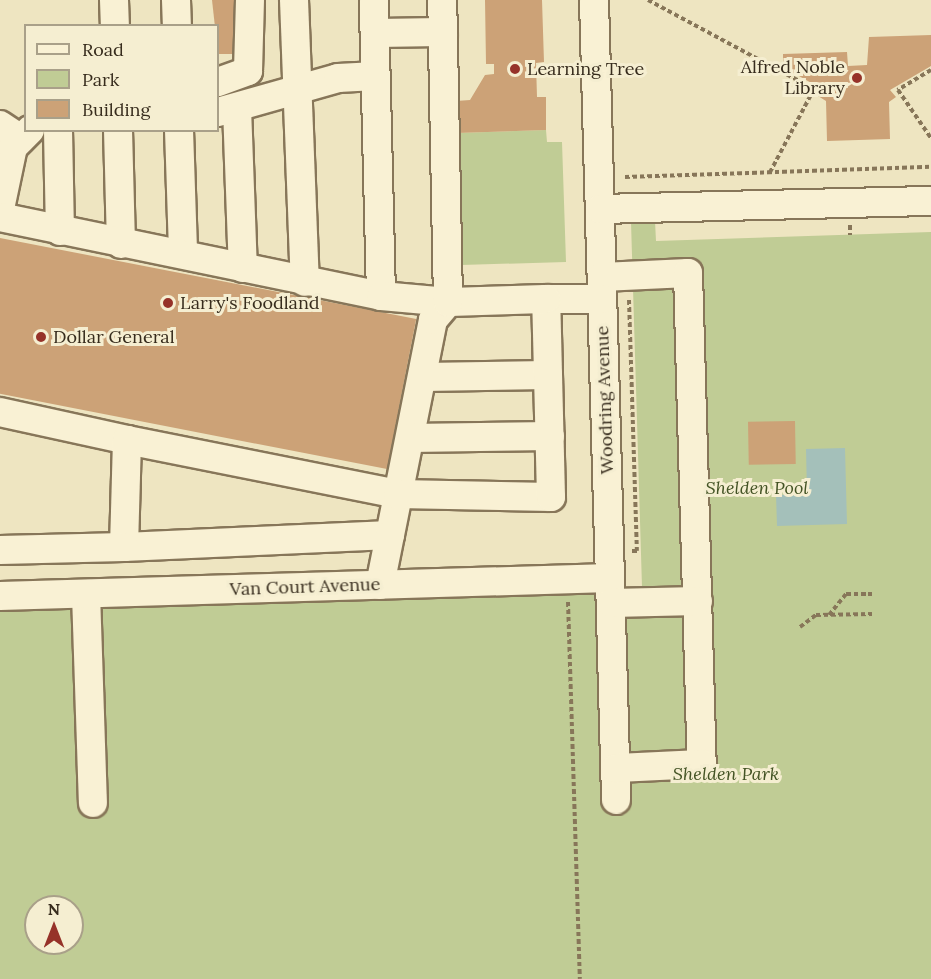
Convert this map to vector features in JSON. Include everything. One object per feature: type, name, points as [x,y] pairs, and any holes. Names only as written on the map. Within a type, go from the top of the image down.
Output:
[{"type":"street","points":[[114,0],[115,24]]},
{"type":"street","points":[[176,0],[177,24]]},
{"type":"street","points":[[219,82],[248,71],[250,0]]},
{"type":"street","points":[[294,0],[305,282]]},
{"type":"street","points":[[374,0],[381,296]]},
{"type":"street","points":[[380,585],[433,320],[448,302],[442,0]]},
{"type":"street","name":"Woodring Avenue","points":[[594,0],[616,800]]},
{"type":"street","points":[[375,33],[443,32]]},
{"type":"street","points":[[243,268],[227,110],[298,88],[376,76]]},
{"type":"street","points":[[0,209],[17,132]]},
{"type":"street","points":[[58,132],[60,231]]},
{"type":"street","points":[[118,132],[121,244]]},
{"type":"street","points":[[179,132],[183,253]]},
{"type":"street","points":[[600,209],[931,201]]},
{"type":"street","points":[[0,217],[121,244],[183,253],[305,282],[381,296],[448,302],[546,299],[688,273],[702,764],[616,768]]},
{"type":"street","points":[[0,412],[127,440],[399,494],[552,497],[546,299]]},
{"type":"street","points":[[423,377],[549,375]]},
{"type":"street","points":[[410,438],[550,436]]},
{"type":"street","points":[[124,547],[127,440]]},
{"type":"street","points":[[0,550],[390,536]]},
{"type":"street","name":"Van Court Avenue","points":[[0,596],[568,579],[610,590],[698,601]]},
{"type":"street","points":[[86,594],[93,803]]},
{"type":"path","points":[[648,0],[820,91]]},
{"type":"path","points":[[893,93],[931,70]]},
{"type":"path","points":[[770,172],[814,89]]},
{"type":"path","points":[[898,90],[931,138]]},
{"type":"path","points":[[625,177],[931,167]]},
{"type":"path","points":[[568,579],[580,979]]},
{"type":"path","points":[[829,615],[846,594],[872,594]]},
{"type":"path","points":[[800,627],[816,615],[873,614]]},
{"type":"green space","points":[[546,130],[547,142],[562,142],[566,262],[461,265],[457,133]]},
{"type":"green space","name":"Shelden Park","points":[[655,221],[656,241],[931,232],[931,979],[0,979],[0,607],[642,587],[631,222]]},
{"type":"water","points":[[845,448],[847,524],[777,526],[776,495],[807,494],[806,449]]},
{"type":"building","points":[[212,0],[240,0],[241,54],[219,54],[219,24],[215,24]]},
{"type":"building","name":"Learning Tree","points":[[485,0],[542,0],[544,62],[536,63],[537,97],[546,97],[546,130],[457,133],[456,101],[470,100],[485,75],[494,74],[494,64],[486,64]]},
{"type":"building","name":"Alfred Noble Library","points":[[931,35],[931,66],[890,90],[896,97],[889,102],[890,139],[827,141],[826,101],[818,96],[822,89],[783,67],[783,54],[847,52],[848,66],[867,65],[869,37]]},
{"type":"building","points":[[0,238],[416,319],[387,469],[0,394]]},
{"type":"building","points":[[795,421],[796,464],[749,465],[748,422]]},
{"type":"place","name":"Learning Tree","points":[[515,69]]},
{"type":"place","name":"Alfred Noble Library","points":[[857,78]]},
{"type":"place","name":"Larry's Foodland","points":[[168,303]]},
{"type":"place","name":"Dollar General","points":[[41,337]]},
{"type":"park label","name":"Shelden Pool","points":[[757,488]]}]
